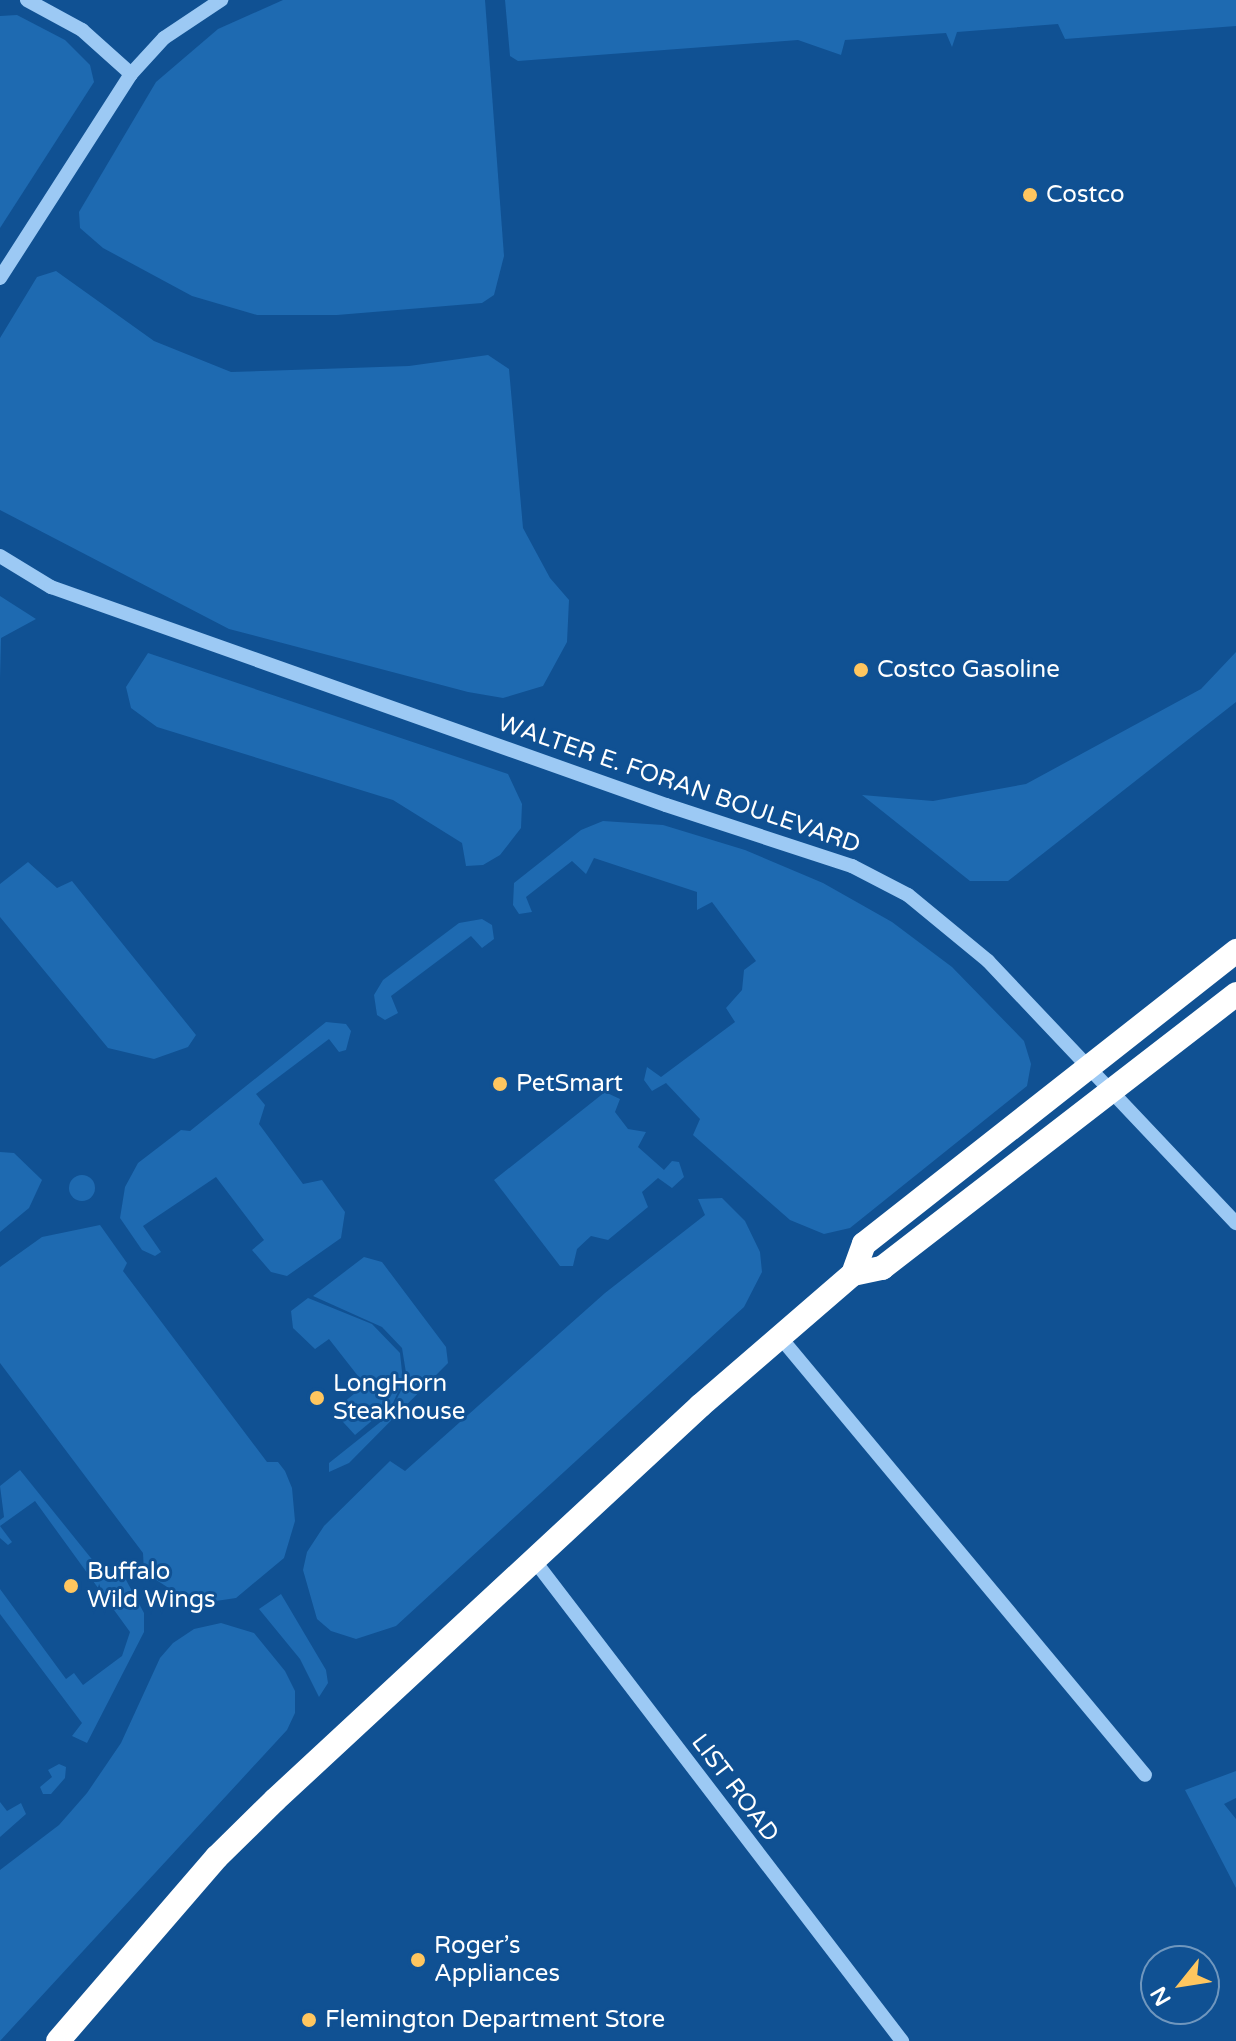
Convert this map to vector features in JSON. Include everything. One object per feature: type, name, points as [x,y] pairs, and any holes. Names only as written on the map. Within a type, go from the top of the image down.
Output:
[{"type":"highway","points":[[58,2041],[217,1857],[534,1560],[853,1274],[864,1244],[1087,1063],[1236,951]]},
{"type":"highway","points":[[853,1274],[882,1268],[1236,994]]},
{"type":"street","points":[[27,0],[82,30],[131,74]]},
{"type":"street","points":[[0,278],[131,74],[164,38],[221,0]]},
{"type":"street","name":"WALTER E. FORAN BOULEVARD","points":[[0,556],[51,587],[666,805],[852,866],[908,895],[944,923],[1087,1063],[1236,1223]]},
{"type":"street","points":[[780,1337],[1145,1775]]},
{"type":"street","name":"LIST ROAD","points":[[534,1560],[902,2041]]},
{"type":"shaded area","points":[[283,0],[485,0],[504,256],[494,295],[482,303],[337,315],[257,315],[192,296],[103,248],[80,228],[79,212],[156,82],[218,29]]},
{"type":"shaded area","points":[[505,0],[1236,0],[1236,26],[1065,39],[1058,24],[957,32],[952,47],[946,33],[845,40],[841,55],[798,40],[518,61],[510,56]]},
{"type":"shaded area","points":[[17,15],[65,40],[90,65],[94,82],[0,228],[0,16]]},
{"type":"shaded area","points":[[56,271],[154,341],[231,372],[409,366],[488,355],[509,369],[523,528],[550,578],[569,600],[567,642],[543,686],[503,698],[468,692],[229,629],[0,510],[0,338],[37,277]]},
{"type":"shaded area","points":[[0,596],[36,619],[1,638],[0,679]]},
{"type":"shaded area","points":[[1236,652],[1236,702],[1008,881],[970,881],[862,795],[933,801],[1026,784],[1201,689]]},
{"type":"shaded area","points":[[148,653],[508,774],[522,804],[521,828],[500,855],[483,865],[466,866],[462,843],[393,800],[157,727],[131,708],[126,687]]},
{"type":"shaded area","points":[[603,821],[663,825],[745,850],[823,883],[892,922],[952,967],[1024,1041],[1031,1064],[1027,1086],[850,1228],[824,1234],[790,1220],[693,1135],[700,1119],[666,1083],[652,1091],[644,1080],[647,1067],[661,1077],[735,1022],[726,1008],[742,990],[744,970],[756,961],[712,902],[697,910],[697,892],[594,858],[586,874],[572,861],[526,897],[532,912],[519,914],[513,905],[514,883],[581,830]]},
{"type":"shaded area","points":[[28,862],[57,888],[72,881],[196,1035],[188,1047],[154,1059],[108,1048],[0,917],[0,884]]},
{"type":"shaded area","points":[[482,919],[492,925],[494,939],[482,948],[471,936],[391,996],[398,1013],[385,1020],[377,1015],[374,995],[383,980],[459,923]]},
{"type":"shaded area","points":[[326,1022],[346,1024],[351,1031],[346,1050],[339,1052],[329,1039],[256,1094],[265,1105],[259,1124],[303,1184],[322,1180],[345,1212],[341,1238],[287,1276],[271,1272],[252,1250],[264,1240],[216,1177],[143,1226],[161,1252],[155,1256],[142,1250],[120,1218],[125,1187],[138,1163],[181,1130],[190,1131]]},
{"type":"shaded area","points":[[605,1092],[620,1099],[615,1112],[628,1129],[646,1132],[638,1147],[664,1170],[672,1161],[679,1162],[684,1177],[672,1188],[658,1178],[642,1192],[648,1207],[608,1240],[591,1236],[577,1249],[573,1266],[560,1266],[494,1180]]},
{"type":"shaded area","points":[[0,1152],[14,1153],[42,1180],[29,1208],[0,1232]]},
{"type":"shaded area","points":[[82,1175],[91,1179],[95,1188],[91,1197],[82,1201],[73,1197],[69,1188],[73,1179]]},
{"type":"shaded area","points":[[722,1198],[745,1221],[760,1252],[762,1272],[744,1307],[396,1626],[356,1639],[331,1631],[317,1619],[303,1570],[307,1552],[324,1526],[390,1461],[405,1471],[605,1293],[705,1215],[698,1199]]},
{"type":"shaded area","points":[[100,1225],[127,1263],[123,1271],[267,1462],[278,1462],[292,1488],[295,1521],[284,1558],[236,1598],[209,1602],[181,1596],[144,1572],[143,1553],[0,1363],[0,1267],[42,1237]]},
{"type":"shaded area","points":[[364,1257],[382,1262],[446,1347],[448,1363],[349,1463],[329,1472],[329,1463],[388,1416],[407,1379],[402,1348],[382,1327],[313,1296]]},
{"type":"shaded area","points":[[308,1298],[372,1324],[400,1353],[403,1381],[393,1403],[355,1435],[333,1411],[365,1385],[329,1339],[315,1349],[293,1328],[291,1311]]},
{"type":"shaded area","points":[[20,1470],[107,1578],[125,1578],[144,1613],[144,1632],[87,1743],[72,1736],[82,1723],[0,1614],[0,1589],[66,1679],[74,1673],[83,1685],[122,1656],[130,1632],[35,1501],[0,1526],[0,1520],[4,1517],[0,1486]]},
{"type":"shaded area","points":[[0,1526],[12,1542],[8,1545],[0,1538]]},
{"type":"shaded area","points":[[281,1594],[326,1670],[328,1683],[319,1697],[300,1659],[259,1609]]},
{"type":"shaded area","points":[[221,1623],[254,1633],[285,1671],[295,1691],[295,1713],[287,1730],[0,2041],[0,1870],[59,1825],[87,1793],[121,1743],[160,1658],[173,1643],[194,1629]]},
{"type":"shaded area","points":[[59,1764],[66,1767],[65,1778],[51,1794],[43,1794],[40,1787],[52,1777],[48,1770]]},
{"type":"shaded area","points":[[1236,1771],[1236,1798],[1224,1804],[1236,1819],[1236,1888],[1185,1790]]},
{"type":"shaded area","points":[[0,1802],[7,1811],[21,1803],[26,1814],[0,1837]]},
{"type":"place","name":"Costco","points":[[1030,195]]},
{"type":"place","name":"Costco Gasoline","points":[[861,670]]},
{"type":"place","name":"PetSmart","points":[[500,1084]]},
{"type":"place","name":"LongHorn Steakhouse","points":[[317,1398]]},
{"type":"place","name":"Buffalo Wild Wings","points":[[71,1586]]},
{"type":"place","name":"Roger’s Appliances","points":[[418,1960]]},
{"type":"place","name":"Flemington Department Store","points":[[309,2020]]}]
